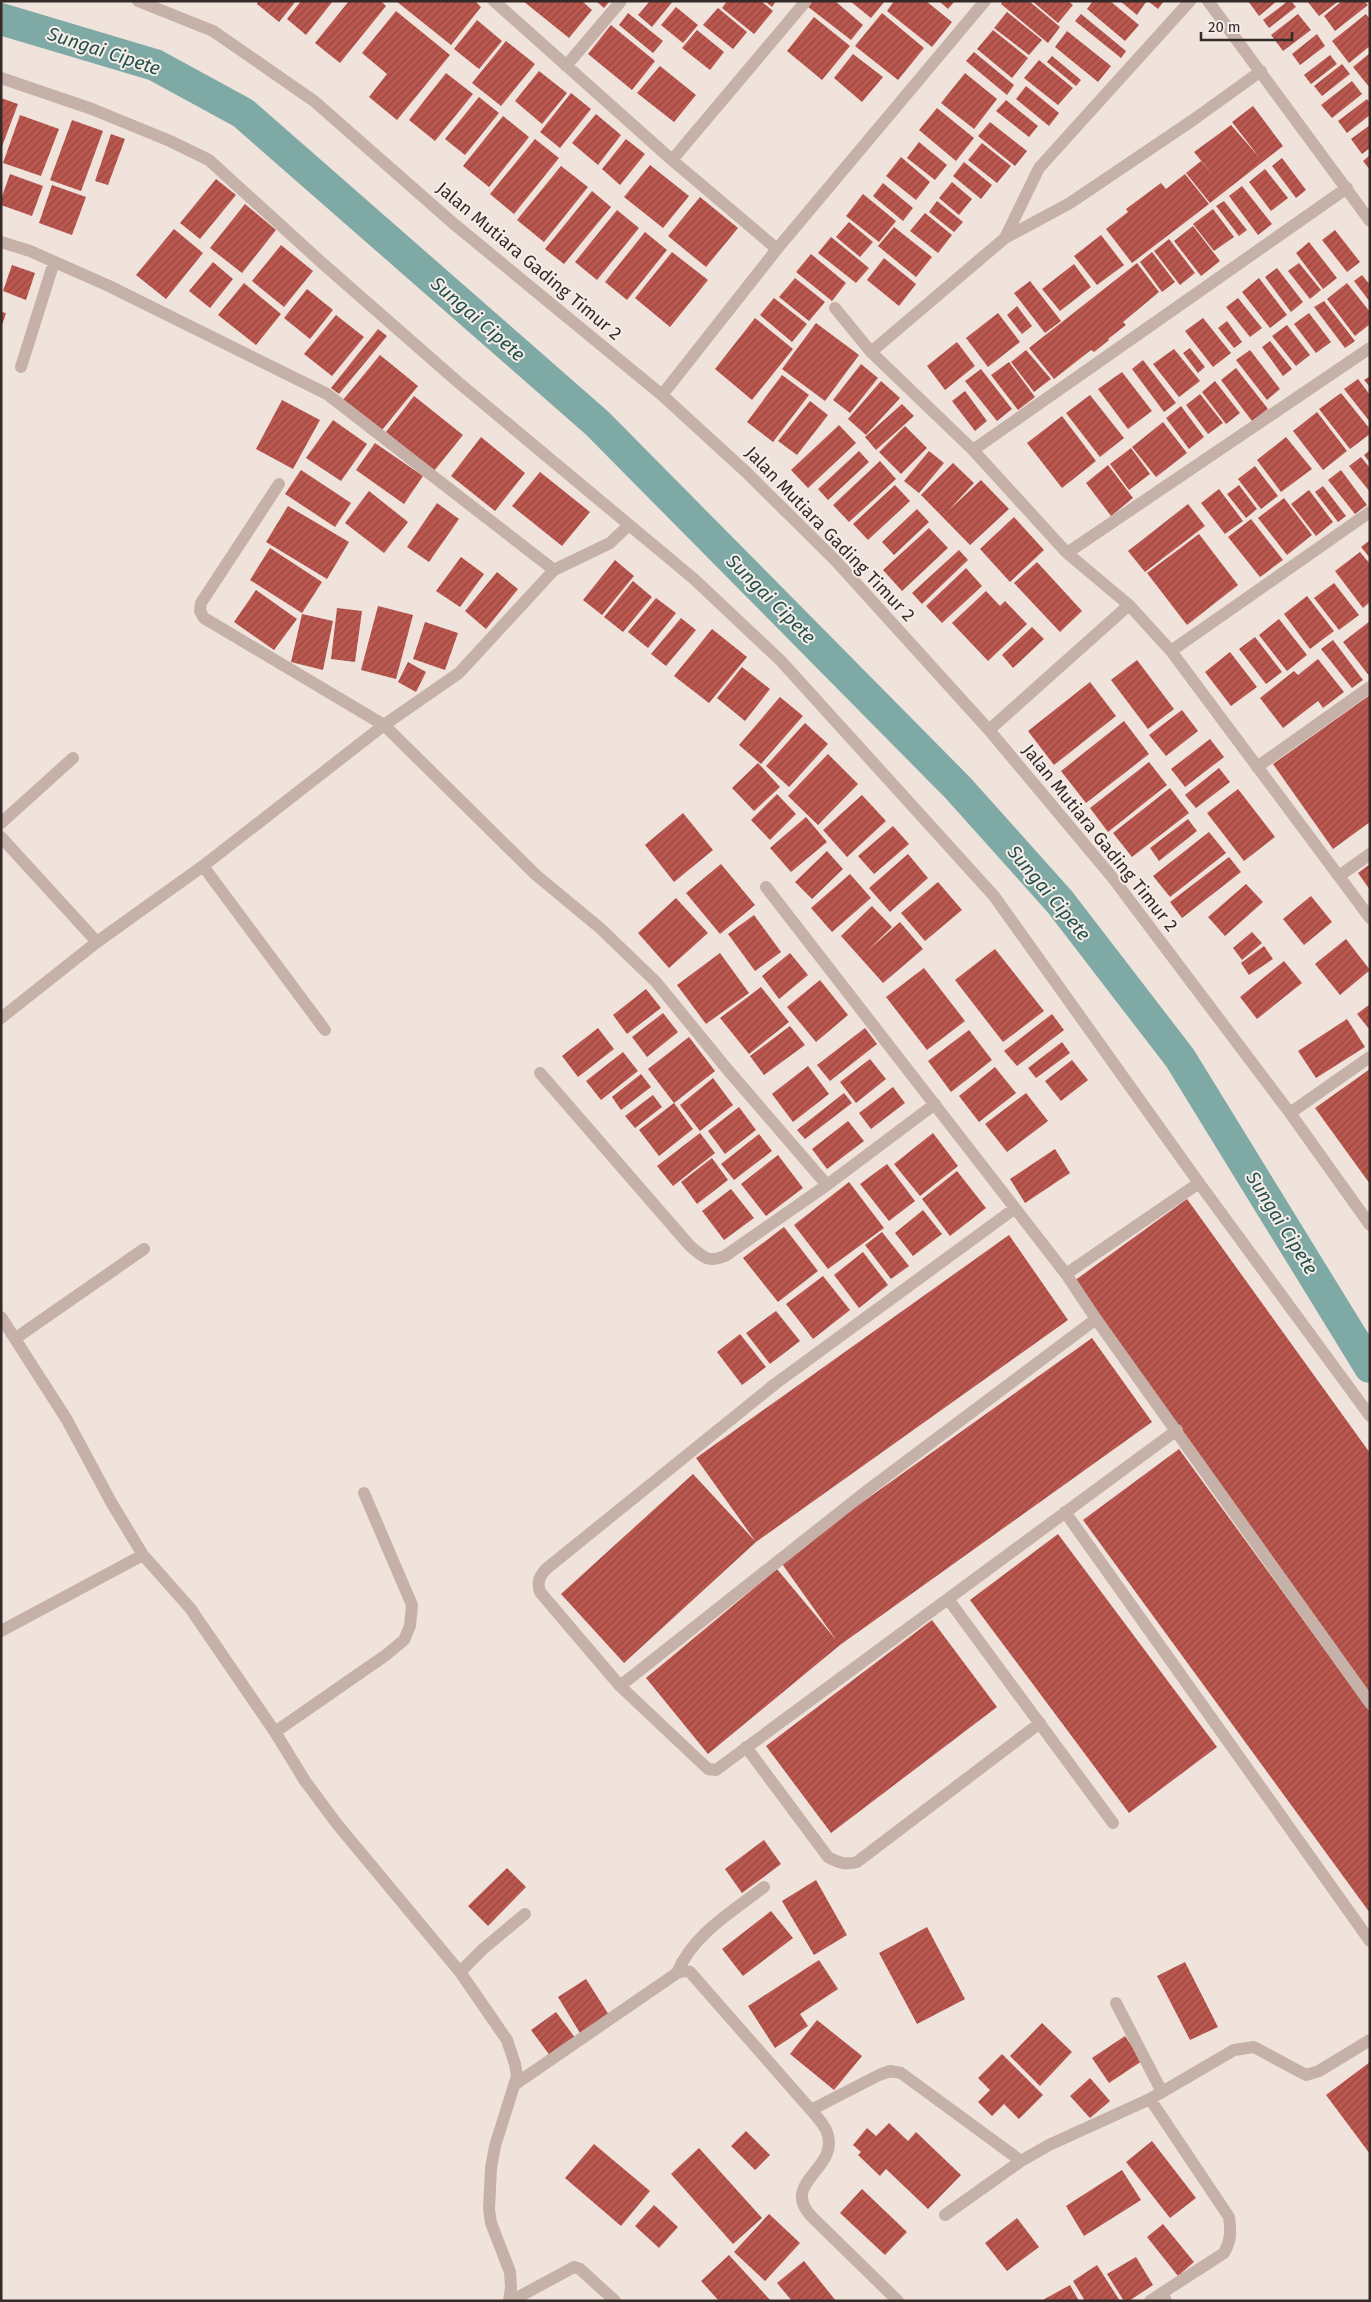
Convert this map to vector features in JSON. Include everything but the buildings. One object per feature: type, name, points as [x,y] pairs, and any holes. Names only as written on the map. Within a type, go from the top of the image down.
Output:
[{"type":"street","name":"Jalan Mutiara Gading Timur 2","points":[[138,1],[213,31],[314,101],[454,224],[662,395],[746,472],[835,560],[989,730],[1112,877],[1290,1113],[1370,1225]]},
{"type":"street","points":[[494,1],[672,160],[778,249]]},
{"type":"street","points":[[566,66],[621,1]]},
{"type":"street","points":[[672,160],[806,1]]},
{"type":"street","points":[[662,395],[778,249],[985,1]]},
{"type":"street","points":[[1005,238],[1039,168],[1190,1]]},
{"type":"street","points":[[1208,1],[1370,221]]},
{"type":"street","points":[[871,352],[1005,238],[1070,203],[1193,120],[1260,71]]},
{"type":"street","points":[[1,78],[92,109],[170,141],[209,160],[321,262],[452,376],[629,526],[694,578],[781,661],[994,896],[1199,1183],[1370,1416]]},
{"type":"street","points":[[973,450],[1347,188]]},
{"type":"street","points":[[1,242],[109,286],[327,394],[554,570]]},
{"type":"street","points":[[21,367],[54,262]]},
{"type":"street","points":[[835,308],[871,352],[973,450],[1068,553],[1129,605],[1171,651],[1370,918]]},
{"type":"street","points":[[1068,553],[1370,348]]},
{"type":"street","points":[[279,484],[201,603],[200,611],[204,618],[384,725],[529,868],[600,928],[656,982],[727,1069],[827,1185]]},
{"type":"street","points":[[1171,651],[1370,512]]},
{"type":"street","points":[[1,1018],[97,942],[203,866],[384,725],[459,673],[554,570],[610,543],[629,526]]},
{"type":"street","points":[[989,730],[1129,605]]},
{"type":"street","points":[[1257,767],[1370,687]]},
{"type":"street","points":[[1,824],[73,758]]},
{"type":"street","points":[[1,837],[97,942]]},
{"type":"street","points":[[1338,876],[1370,854]]},
{"type":"street","points":[[203,866],[325,1030]]},
{"type":"street","points":[[766,887],[1066,1274],[1096,1319],[1370,1703]]},
{"type":"street","points":[[1290,1113],[1370,1057]]},
{"type":"street","points":[[540,1073],[690,1246],[710,1260],[725,1256],[827,1185],[935,1104]]},
{"type":"street","points":[[1066,1274],[1199,1183]]},
{"type":"street","points":[[1014,1209],[775,1384],[546,1569],[540,1577],[538,1585],[540,1592],[620,1686],[708,1769],[716,1770],[1177,1430]]},
{"type":"street","points":[[16,1338],[144,1249]]},
{"type":"street","points":[[1,1317],[67,1420],[111,1502],[143,1555],[190,1608],[275,1732],[305,1781],[337,1824],[460,1972],[507,2040],[516,2064],[517,2076],[495,2146],[491,2168],[489,2209],[491,2223],[510,2272],[510,2301]]},
{"type":"street","points":[[620,1686],[868,1490],[1096,1319]]},
{"type":"street","points":[[275,1732],[386,1655],[404,1640],[410,1626],[412,1605],[364,1493]]},
{"type":"street","points":[[1065,1512],[1370,1941]]},
{"type":"street","points":[[1,1630],[143,1555]]},
{"type":"street","points":[[948,1598],[1113,1823]]},
{"type":"street","points":[[746,1747],[828,1857],[839,1863],[847,1864],[856,1862],[1040,1724]]},
{"type":"street","points":[[677,1973],[688,1952],[712,1926],[764,1887]]},
{"type":"street","points":[[460,1972],[483,1949],[525,1914]]},
{"type":"street","points":[[514,2085],[677,1973],[690,1972],[811,2110],[826,2131],[829,2143],[828,2152],[804,2186],[800,2197],[801,2204],[812,2218],[897,2300]]},
{"type":"street","points":[[1116,2003],[1162,2092]]},
{"type":"street","points":[[945,2215],[1021,2161],[1049,2145],[1150,2099],[1234,2050],[1254,2047],[1306,2075],[1319,2071],[1370,2040]]},
{"type":"street","points":[[811,2110],[879,2075],[890,2071],[901,2073],[1021,2161]]},
{"type":"street","points":[[1150,2099],[1229,2217],[1231,2231],[1230,2243],[1224,2253],[1164,2297],[1150,2301]]},
{"type":"street","points":[[510,2301],[576,2267],[615,2301]]},
{"type":"waterway","name":"Sungai Cipete","points":[[1,19],[155,65],[243,113],[597,423],[958,788],[1060,902],[1180,1058],[1370,1367]]}]
